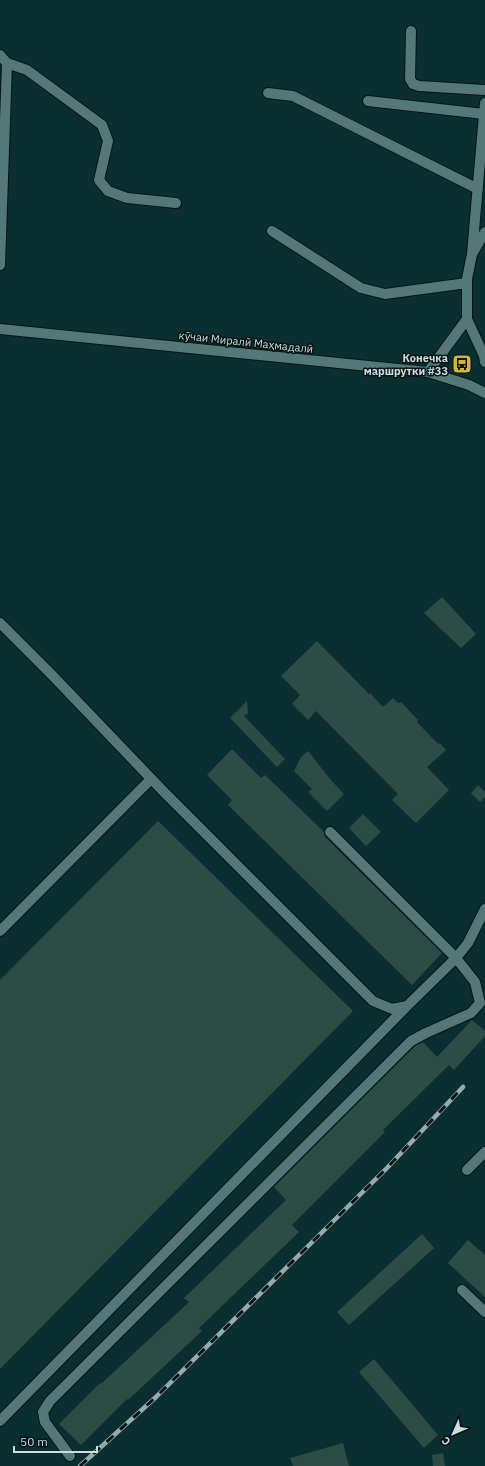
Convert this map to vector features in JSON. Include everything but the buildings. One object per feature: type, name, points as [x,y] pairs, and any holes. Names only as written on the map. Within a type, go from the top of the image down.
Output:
[{"type":"street","points":[[412,31],[410,79],[413,84],[419,86],[485,90]]},
{"type":"street","points":[[0,55],[7,63],[27,70],[102,125],[108,141],[99,180],[108,191],[127,198],[176,203]]},
{"type":"street","points":[[0,265],[7,63]]},
{"type":"street","points":[[268,93],[293,96],[478,189]]},
{"type":"street","points":[[368,101],[484,114]]},
{"type":"street","points":[[485,102],[472,254],[467,282],[467,319],[485,358]]},
{"type":"street","points":[[272,231],[361,288],[385,294],[467,282]]},
{"type":"street","points":[[472,254],[485,232]]},
{"type":"street","points":[[428,372],[467,319]]},
{"type":"street","name":"кӯчаи Миралӣ Маҳмадалӣ","points":[[0,329],[428,372],[469,385],[485,393]]},
{"type":"street","points":[[0,623],[151,779],[373,1002],[392,1009],[407,1006]]},
{"type":"street","points":[[0,930],[151,779]]},
{"type":"street","points":[[70,1456],[44,1422],[44,1412],[50,1401],[411,1041],[471,1013],[480,1003],[475,982],[456,958],[330,832]]},
{"type":"street","points":[[0,1421],[407,1006],[456,958],[468,943],[485,909]]},
{"type":"street","points":[[467,1170],[485,1152]]},
{"type":"street","points":[[462,1290],[485,1312]]},
{"type":"railway","points":[[80,1466],[156,1397],[387,1168],[463,1087]]},
{"type":"place","name":"Конечка маршрутки #33","points":[[462,364]]}]
